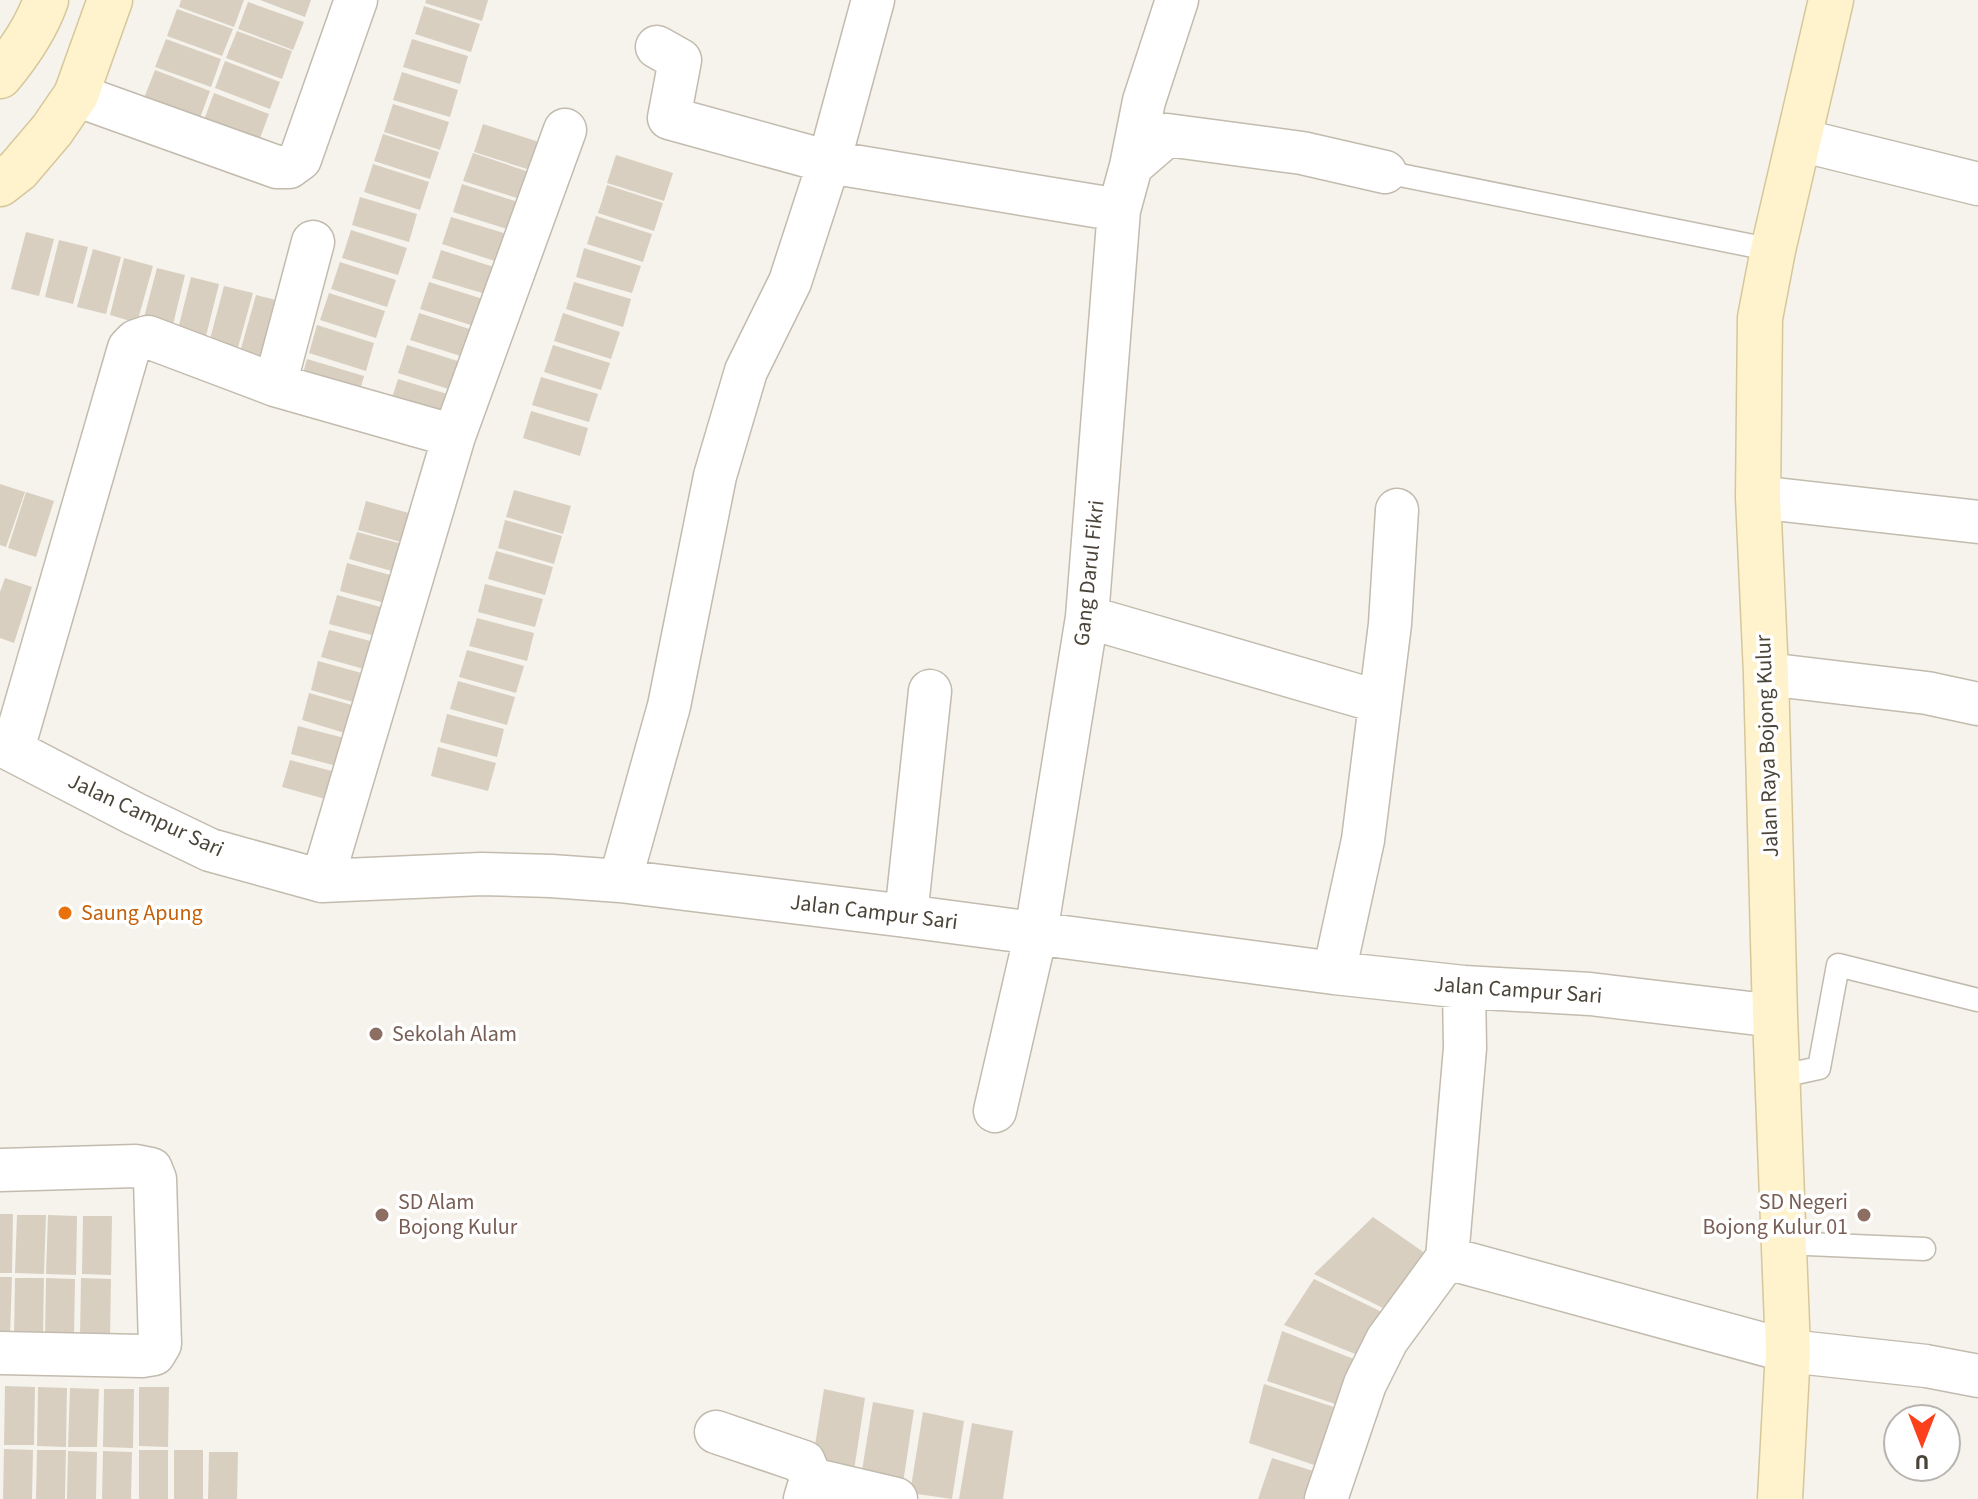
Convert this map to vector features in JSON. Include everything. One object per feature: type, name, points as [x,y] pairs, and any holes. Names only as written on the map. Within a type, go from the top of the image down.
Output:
[{"type":"street","points":[[0,76],[22,50],[46,0]]},
{"type":"street","points":[[0,184],[18,170],[52,130],[76,95],[110,0]]},
{"type":"street","points":[[76,95],[277,167],[289,167],[300,159],[356,0]]},
{"type":"street","points":[[620,881],[669,706],[715,476],[746,371],[790,282],[829,162],[873,0]]},
{"type":"street","name":"Gang Darul Fikri","points":[[995,1111],[1036,933],[1087,617],[1119,210],[1144,101],[1177,0]]},
{"type":"street","name":"Jalan Raya Bojong Kulur","points":[[1780,1499],[1788,1351],[1758,497],[1760,318],[1828,1]]},
{"type":"street","points":[[657,47],[680,60],[669,118],[829,162],[1119,210]]},
{"type":"street","points":[[322,881],[454,436],[565,130]]},
{"type":"street","points":[[1131,166],[1167,135],[1302,153],[1385,172]]},
{"type":"street","points":[[1800,140],[1978,184]]},
{"type":"street","points":[[275,385],[313,242]]},
{"type":"street","points":[[6,746],[129,348],[136,341],[148,337],[275,385],[454,436]]},
{"type":"street","points":[[1758,497],[1978,522]]},
{"type":"street","points":[[1334,973],[1363,840],[1390,624],[1397,510]]},
{"type":"street","points":[[1087,617],[1380,702]]},
{"type":"street","points":[[1766,674],[1927,693],[1978,704]]},
{"type":"street","points":[[906,916],[930,691]]},
{"type":"street","name":"Jalan Campur Sari","points":[[6,746],[210,850],[322,881],[482,874],[620,881],[1334,973],[1464,987],[1590,994],[1775,1016]]},
{"type":"street","points":[[1326,1499],[1365,1384],[1387,1340],[1447,1258],[1465,1048],[1464,987]]},
{"type":"street","points":[[0,1170],[136,1166],[151,1169],[155,1179],[160,1344],[154,1354],[142,1356],[0,1353]]},
{"type":"street","points":[[1447,1258],[1788,1351],[1926,1366],[1978,1376]]},
{"type":"street","points":[[716,1432],[804,1462],[808,1489],[896,1499]]},
{"type":"lane","points":[[1385,172],[1773,250]]},
{"type":"lane","points":[[1777,1077],[1819,1068],[1838,965],[1978,1000]]},
{"type":"lane","points":[[1784,1243],[1924,1249]]},
{"type":"building","points":[[181,0],[244,0],[234,27],[179,7]]},
{"type":"building","points":[[260,0],[311,0],[305,17]]},
{"type":"building","points":[[426,0],[488,0],[482,21],[425,3]]},
{"type":"building","points":[[248,2],[304,22],[293,50],[238,29]]},
{"type":"building","points":[[424,6],[480,24],[471,52],[415,34]]},
{"type":"building","points":[[177,9],[233,29],[222,56],[167,36]]},
{"type":"building","points":[[237,31],[292,51],[282,79],[226,58]]},
{"type":"building","points":[[166,39],[221,59],[211,87],[155,67]]},
{"type":"building","points":[[412,39],[468,56],[460,84],[403,67]]},
{"type":"building","points":[[225,61],[280,82],[270,109],[215,88]]},
{"type":"building","points":[[155,70],[210,91],[200,118],[144,98]]},
{"type":"building","points":[[402,72],[458,90],[450,117],[393,100]]},
{"type":"building","points":[[214,93],[269,114],[259,141],[204,120]]},
{"type":"building","points":[[393,104],[449,122],[440,150],[384,132]]},
{"type":"building","points":[[483,124],[539,142],[530,170],[474,152]]},
{"type":"building","points":[[383,134],[439,152],[430,179],[374,161]]},
{"type":"building","points":[[473,153],[529,172],[520,199],[463,181]]},
{"type":"building","points":[[616,155],[673,173],[664,201],[607,183]]},
{"type":"building","points":[[373,164],[429,182],[420,210],[364,192]]},
{"type":"building","points":[[462,184],[518,202],[510,230],[453,212]]},
{"type":"building","points":[[607,185],[663,203],[654,231],[598,213]]},
{"type":"building","points":[[360,197],[417,214],[409,242],[352,225]]},
{"type":"building","points":[[596,216],[652,234],[643,262],[587,244]]},
{"type":"building","points":[[451,217],[507,234],[498,262],[442,244]]},
{"type":"building","points":[[351,230],[407,248],[398,275],[342,258]]},
{"type":"building","points":[[26,232],[54,239],[39,296],[11,289]]},
{"type":"building","points":[[59,240],[88,247],[73,304],[45,297]]},
{"type":"building","points":[[584,248],[641,266],[632,293],[576,277]]},
{"type":"building","points":[[93,249],[121,257],[106,314],[77,307]]},
{"type":"building","points":[[441,250],[497,268],[489,295],[432,278]]},
{"type":"building","points":[[124,258],[153,266],[137,323],[110,315]]},
{"type":"building","points":[[340,262],[396,280],[387,307],[331,289]]},
{"type":"building","points":[[157,268],[185,275],[171,333],[142,325]]},
{"type":"building","points":[[191,277],[219,284],[205,340],[177,333]]},
{"type":"building","points":[[429,282],[486,300],[477,327],[420,309]]},
{"type":"building","points":[[574,282],[631,299],[623,327],[566,309]]},
{"type":"building","points":[[224,286],[253,293],[237,351],[209,343]]},
{"type":"building","points":[[329,293],[385,311],[376,338],[320,320]]},
{"type":"building","points":[[256,295],[284,302],[269,359],[240,352]]},
{"type":"building","points":[[419,313],[476,331],[467,358],[410,340]]},
{"type":"building","points":[[563,313],[620,332],[611,359],[554,341]]},
{"type":"building","points":[[317,325],[374,343],[366,371],[309,353]]},
{"type":"building","points":[[407,345],[464,363],[455,391],[398,373]]},
{"type":"building","points":[[553,345],[610,363],[601,390],[544,372]]},
{"type":"building","points":[[307,359],[364,376],[356,404],[299,387]]},
{"type":"building","points":[[541,377],[598,394],[589,422],[532,405]]},
{"type":"building","points":[[398,379],[454,396],[445,423],[389,407]]},
{"type":"building","points":[[531,411],[588,428],[580,456],[523,438]]},
{"type":"building","points":[[0,484],[25,492],[6,547],[0,545]]},
{"type":"building","points":[[514,490],[571,506],[563,534],[506,517]]},
{"type":"building","points":[[26,492],[54,501],[36,557],[8,548]]},
{"type":"building","points":[[366,501],[423,517],[415,546],[358,530]]},
{"type":"building","points":[[505,520],[562,536],[554,564],[498,548]]},
{"type":"building","points":[[357,532],[414,547],[406,575],[349,559]]},
{"type":"building","points":[[496,551],[553,567],[545,595],[488,579]]},
{"type":"building","points":[[347,563],[405,579],[396,606],[340,591]]},
{"type":"building","points":[[5,578],[32,587],[14,643],[0,638],[0,592]]},
{"type":"building","points":[[485,584],[543,599],[535,627],[478,612]]},
{"type":"building","points":[[337,595],[395,611],[387,639],[329,624]]},
{"type":"building","points":[[477,618],[534,633],[527,661],[469,646]]},
{"type":"building","points":[[329,630],[385,645],[378,673],[321,657]]},
{"type":"building","points":[[467,650],[524,666],[516,693],[459,677]]},
{"type":"building","points":[[318,661],[376,677],[367,706],[311,690]]},
{"type":"building","points":[[458,681],[515,697],[507,725],[450,709]]},
{"type":"building","points":[[309,693],[366,709],[358,737],[302,720]]},
{"type":"building","points":[[447,714],[504,729],[497,757],[440,742]]},
{"type":"building","points":[[298,726],[356,741],[348,769],[291,754]]},
{"type":"building","points":[[438,747],[496,763],[488,791],[431,776]]},
{"type":"building","points":[[290,760],[347,775],[340,803],[282,787]]},
{"type":"building","points":[[0,1214],[13,1214],[12,1273],[0,1273]]},
{"type":"building","points":[[17,1215],[46,1215],[44,1274],[15,1273]]},
{"type":"building","points":[[48,1215],[77,1216],[76,1275],[46,1274]]},
{"type":"building","points":[[83,1216],[112,1216],[111,1275],[82,1274]]},
{"type":"building","points":[[1373,1217],[1432,1258],[1389,1311],[1314,1274]]},
{"type":"building","points":[[0,1277],[12,1277],[10,1336],[0,1335]]},
{"type":"building","points":[[15,1278],[44,1278],[43,1337],[14,1336]]},
{"type":"building","points":[[46,1278],[75,1279],[74,1338],[45,1337]]},
{"type":"building","points":[[81,1278],[111,1279],[110,1338],[80,1338]]},
{"type":"building","points":[[1314,1279],[1386,1314],[1360,1356],[1284,1325]]},
{"type":"building","points":[[1282,1331],[1359,1361],[1341,1406],[1267,1381]]},
{"type":"building","points":[[1264,1384],[1340,1409],[1323,1468],[1249,1443]]},
{"type":"building","points":[[5,1386],[35,1387],[34,1445],[4,1445]]},
{"type":"building","points":[[38,1387],[67,1388],[66,1447],[37,1446]]},
{"type":"building","points":[[139,1387],[169,1387],[168,1447],[139,1446]]},
{"type":"building","points":[[70,1388],[99,1389],[97,1447],[68,1447]]},
{"type":"building","points":[[104,1389],[134,1389],[133,1448],[103,1447]]},
{"type":"building","points":[[824,1389],[865,1398],[853,1477],[811,1470]]},
{"type":"building","points":[[873,1402],[914,1410],[902,1490],[860,1483]]},
{"type":"building","points":[[923,1412],[964,1421],[952,1499],[910,1493]]},
{"type":"building","points":[[972,1423],[1013,1431],[1003,1499],[959,1499]]},
{"type":"building","points":[[4,1449],[33,1450],[32,1499],[3,1499]]},
{"type":"building","points":[[37,1450],[66,1450],[65,1499],[36,1499]]},
{"type":"building","points":[[139,1450],[168,1450],[168,1499],[139,1499]]},
{"type":"building","points":[[174,1450],[203,1450],[203,1499],[174,1499]]},
{"type":"building","points":[[68,1451],[97,1452],[96,1499],[67,1499]]},
{"type":"building","points":[[103,1451],[132,1452],[131,1499],[102,1499]]},
{"type":"building","points":[[209,1452],[238,1452],[237,1499],[208,1499]]},
{"type":"building","points":[[1272,1458],[1323,1474],[1316,1499],[1258,1499]]},
{"type":"place","name":"Saung Apung","points":[[65,913]]},
{"type":"place","name":"Sekolah Alam","points":[[376,1034]]},
{"type":"place","name":"SD Alam Bojong Kulur","points":[[382,1215]]},
{"type":"place","name":"SD Negeri Bojong Kulur 01","points":[[1864,1215]]}]
